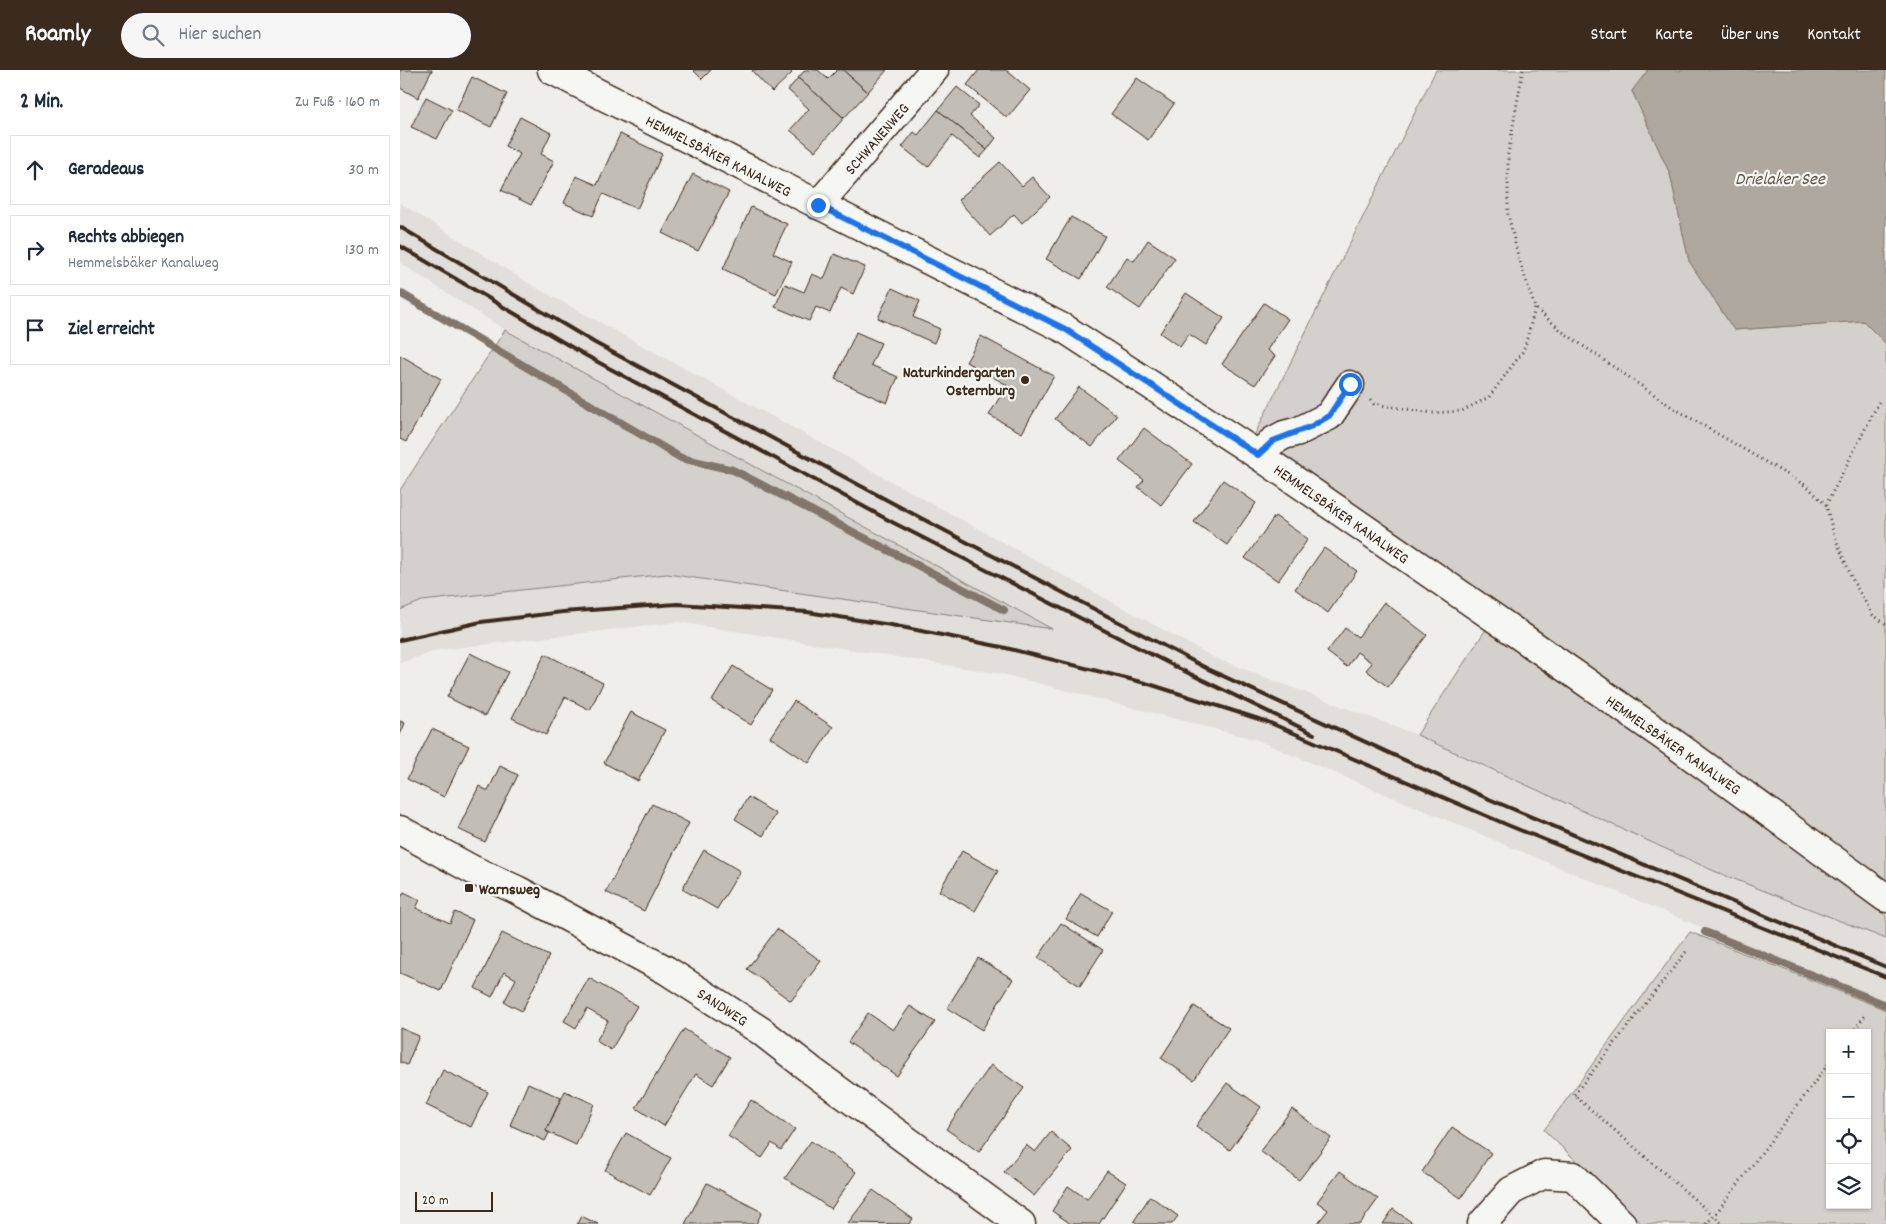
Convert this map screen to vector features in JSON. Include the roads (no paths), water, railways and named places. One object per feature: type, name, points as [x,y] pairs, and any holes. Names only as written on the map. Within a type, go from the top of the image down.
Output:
[{"type":"street","name":"HEMMELSBÄKER KANALWEG","points":[[552,70],[1065,329],[1258,455],[1679,747],[1886,898]]},
{"type":"street","name":"SCHWANENWEG","points":[[818,205],[934,70]]},
{"type":"street","points":[[1258,455],[1273,441],[1329,416],[1350,384]]},
{"type":"street","name":"SANDWEG","points":[[400,830],[666,970],[761,1031],[812,1071],[1021,1224]]},
{"type":"street","points":[[1482,1224],[1511,1191],[1544,1174],[1573,1176],[1622,1224]]},
{"type":"water","name":"Drielaker See","points":[[1648,70],[1886,70],[1886,344],[1863,321],[1734,330],[1689,261],[1670,174],[1632,91]]},
{"type":"waterway","points":[[400,293],[681,458],[733,470],[1004,610]]},
{"type":"waterway","points":[[1705,932],[1886,1005]]},
{"type":"railway","points":[[400,227],[595,343],[900,507],[1208,669],[1482,796],[1886,967]]},
{"type":"railway","points":[[400,246],[585,355],[892,522],[1180,669],[1314,734]]},
{"type":"railway","points":[[400,640],[481,622],[562,612],[677,604],[807,612],[891,625],[1002,647],[1149,684],[1268,722],[1510,826],[1886,977]]},
{"type":"place","name":"Naturkindergarten Osternburg","points":[[1025,380]]},
{"type":"place","name":"Warnsweg","points":[[469,888]]}]
